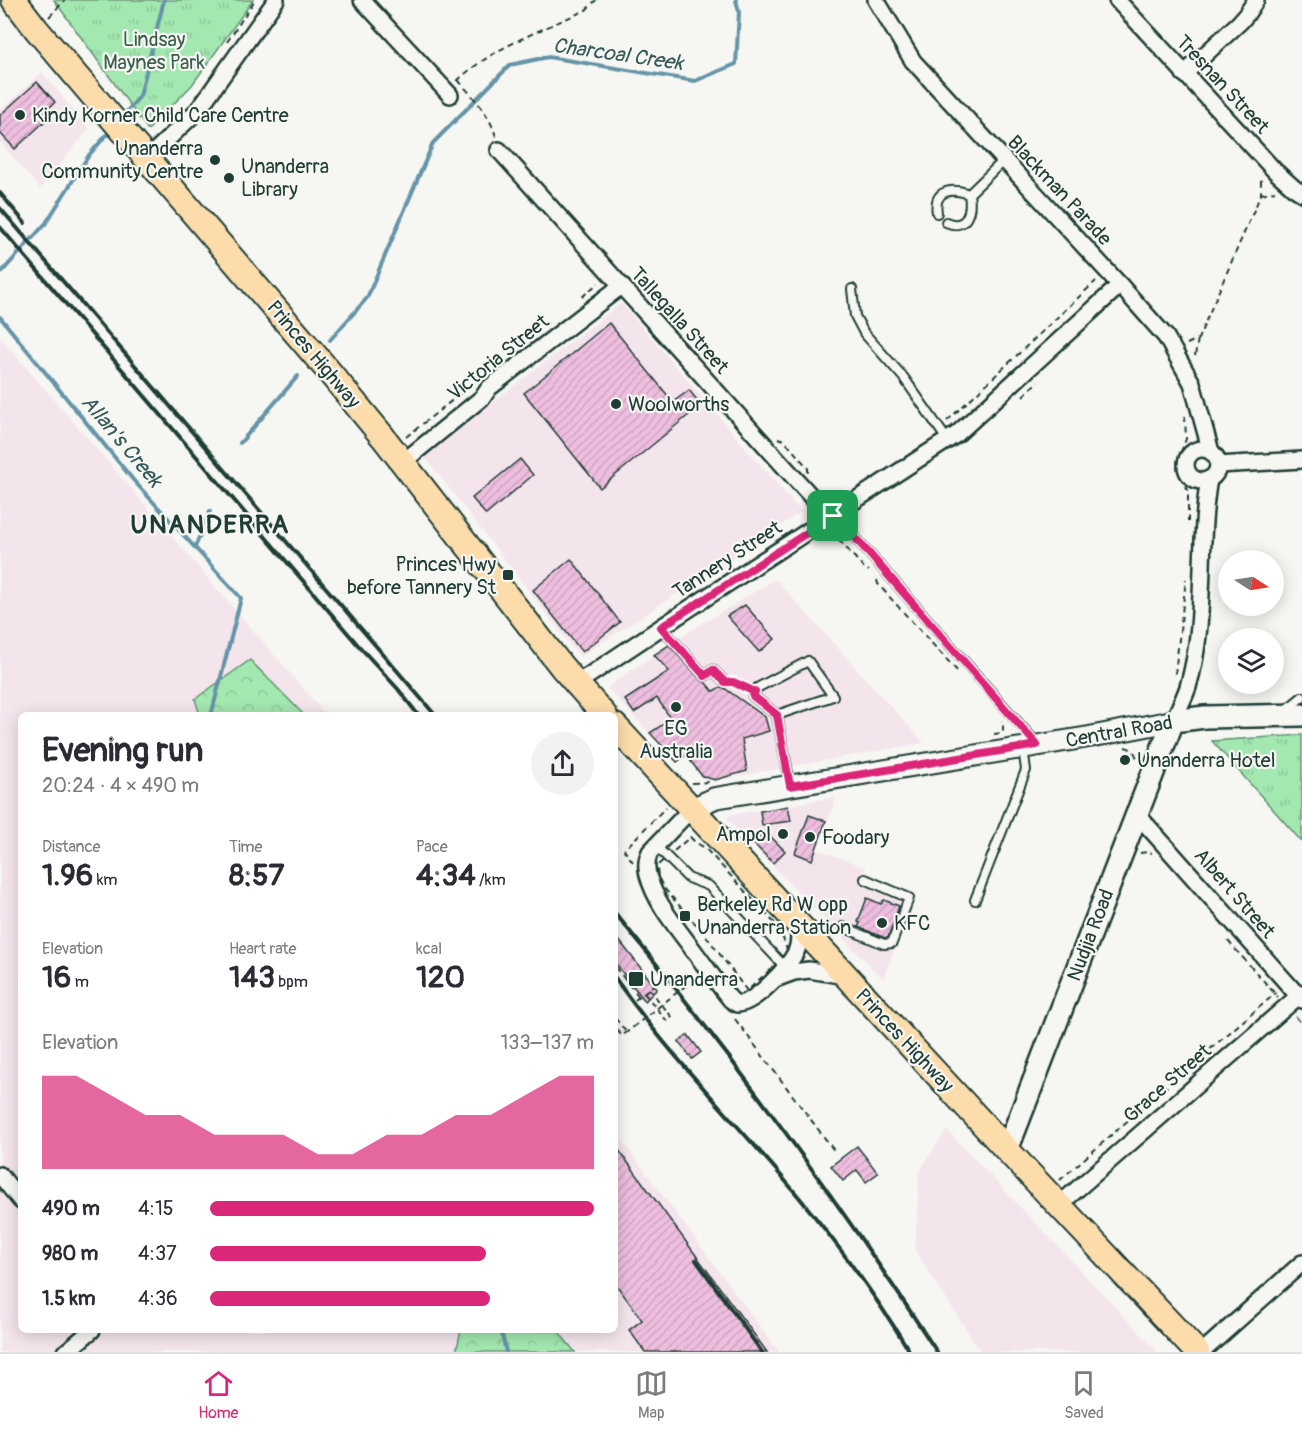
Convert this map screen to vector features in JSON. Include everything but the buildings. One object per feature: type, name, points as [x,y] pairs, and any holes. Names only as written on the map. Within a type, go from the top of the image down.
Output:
[{"type":"main road","name":"Princes Highway","points":[[14,0],[108,114],[326,368],[403,462],[576,684],[601,712]]},
{"type":"main road","name":"Central Road","points":[[1173,721],[1205,717],[1302,715]]},
{"type":"main road","name":"Nudjia Road","points":[[1007,1150],[1173,721]]},
{"type":"main road","name":"Princes Highway","points":[[618,729],[1197,1352]]},
{"type":"street","points":[[147,159],[198,110],[276,0]]},
{"type":"street","points":[[362,0],[448,93]]},
{"type":"street","name":"Blackman Parade","points":[[876,0],[913,61],[1166,337],[1196,392],[1209,456]]},
{"type":"street","name":"Tresnan Street","points":[[1117,0],[1275,171],[1302,193]]},
{"type":"street","points":[[1184,74],[1240,22],[1256,0]]},
{"type":"street","name":"Tallegalla Street","points":[[499,150],[818,504],[833,516]]},
{"type":"street","name":"Tannery Street","points":[[576,684],[948,441],[1120,285]]},
{"type":"street","name":"Victoria Street","points":[[403,462],[483,397],[489,388],[621,286]]},
{"type":"street","points":[[1209,456],[1216,473],[1203,479],[1190,475],[1186,463],[1190,455],[1302,460]]},
{"type":"street","points":[[1173,721],[1186,691],[1195,653],[1202,584],[1203,479]]},
{"type":"street","name":"Central Road","points":[[691,809],[716,798],[1173,721]]},
{"type":"street","points":[[691,809],[650,852],[646,861],[648,875],[652,887],[670,918],[729,998],[737,1004],[745,1003],[793,956],[798,947],[798,924]]},
{"type":"street","name":"Albert Street","points":[[1136,813],[1301,996]]},
{"type":"street","points":[[782,965],[794,972],[809,970],[847,977]]},
{"type":"street","name":"Grace Street","points":[[1059,1205],[1301,996]]},
{"type":"street","points":[[0,1175],[18,1197]]},
{"type":"street","points":[[1202,1352],[1302,1263]]},
{"type":"street","points":[[66,1352],[88,1333]]},
{"type":"lane","points":[[969,194],[1004,160]]},
{"type":"lane","points":[[937,213],[938,197],[945,192],[958,190],[969,194]]},
{"type":"lane","points":[[946,222],[953,225],[962,223],[971,206],[969,194]]},
{"type":"lane","points":[[852,289],[855,316],[864,333],[904,378],[948,441]]},
{"type":"lane","points":[[833,516],[845,526],[1030,746],[1026,770],[975,900]]},
{"type":"lane","points":[[661,627],[705,676],[713,670],[725,682]]},
{"type":"lane","points":[[777,715],[833,696],[808,661],[757,688],[753,696],[777,715],[790,786]]},
{"type":"lane","points":[[1277,716],[1302,697]]},
{"type":"lane","points":[[655,845],[688,878],[709,886],[782,965]]},
{"type":"lane","points":[[843,927],[884,944],[892,943],[909,898],[865,879]]},
{"type":"path","points":[[37,30],[65,0]]},
{"type":"path","points":[[224,47],[255,0]]},
{"type":"path","points":[[448,93],[469,70],[503,48],[586,10],[596,0]]},
{"type":"path","points":[[458,80],[488,115],[499,150]]},
{"type":"path","points":[[1190,352],[1194,359],[1198,339],[1261,194],[1261,177]]},
{"type":"path","points":[[1261,194],[1272,190],[1279,191]]},
{"type":"path","points":[[943,424],[1098,279]]},
{"type":"path","points":[[1185,345],[1198,339]]},
{"type":"path","points":[[1185,411],[1186,439],[1177,462],[1178,473],[1188,490],[1188,525]]},
{"type":"path","points":[[838,531],[834,534],[864,568],[871,572]]},
{"type":"path","points":[[1175,680],[1187,572]]},
{"type":"path","points":[[878,580],[878,584],[960,675]]},
{"type":"path","points":[[997,716],[1003,723],[1003,733]]},
{"type":"path","points":[[1122,747],[1131,749],[1139,764]]},
{"type":"path","points":[[633,864],[624,850],[666,807]]},
{"type":"path","points":[[690,837],[658,864],[658,878],[663,887],[707,937],[747,991],[782,965]]},
{"type":"path","points":[[1134,854],[1153,853]]},
{"type":"path","points":[[1224,935],[1278,997]]},
{"type":"path","points":[[618,971],[639,997]]},
{"type":"path","points":[[618,1031],[622,1036],[627,1033],[698,976],[704,983]]},
{"type":"path","points":[[635,1000],[657,982]]},
{"type":"path","points":[[1060,1180],[1287,983]]},
{"type":"path","points":[[644,993],[668,1021],[672,1017],[649,989]]},
{"type":"path","points":[[1295,1015],[1302,1024]]},
{"type":"path","points":[[618,1022],[627,1033]]},
{"type":"shaded area","points":[[42,72],[89,129],[40,189],[0,142],[0,111]]},
{"type":"shaded area","points":[[621,303],[801,512],[580,657],[424,456]]},
{"type":"shaded area","points":[[0,337],[323,712],[18,712],[18,1333],[618,1333],[618,1135],[779,1352],[0,1352]]},
{"type":"shaded area","points":[[775,579],[924,743],[715,780],[702,776],[687,756],[677,762],[607,688],[671,643]]},
{"type":"shaded area","points":[[836,797],[818,850],[865,867],[862,877],[915,893],[883,979],[727,819],[729,815]]},
{"type":"shaded area","points":[[947,1130],[1158,1352],[981,1352],[915,1251],[919,1175],[923,1165]]},
{"type":"green space","name":"Lindsay Maynes Park","points":[[54,0],[253,0],[192,85],[148,130]]},
{"type":"green space","points":[[250,660],[301,712],[199,712],[195,699]]},
{"type":"green space","points":[[1302,735],[1302,842],[1212,741]]},
{"type":"green space","points":[[460,1333],[560,1333],[575,1352],[456,1352]]},
{"type":"waterway","name":"Allan's Creek","points":[[123,116],[140,96],[164,0]]},
{"type":"waterway","name":"Charcoal Creek","points":[[330,340],[367,298],[433,143],[510,65],[548,57],[695,81],[736,64],[739,12],[736,0]]},
{"type":"waterway","name":"Allan's Creek","points":[[0,274],[46,223],[89,155],[110,131]]},
{"type":"waterway","name":"Allan's Creek","points":[[0,317],[134,481],[241,598],[212,712]]},
{"type":"waterway","name":"Charcoal Creek","points":[[240,443],[298,376]]},
{"type":"waterway","name":"Charcoal Creek","points":[[195,547],[210,511]]},
{"type":"waterway","name":"Allan's Creek","points":[[502,1333],[506,1352]]},
{"type":"railway","points":[[0,193],[25,223]]},
{"type":"railway","points":[[0,208],[433,712]]},
{"type":"railway","points":[[0,227],[416,712]]},
{"type":"railway","points":[[618,917],[700,1019],[782,1128],[861,1239],[937,1352]]},
{"type":"railway","points":[[618,982],[673,1053],[813,1214],[864,1282],[910,1352]]},
{"type":"railway","points":[[696,1260],[762,1352]]},
{"type":"place","name":"Kindy Korner Child Care Centre","points":[[20,115]]},
{"type":"place","name":"Unanderra Community Centre","points":[[215,160]]},
{"type":"place","name":"Unanderra Library","points":[[229,178]]},
{"type":"place","name":"Woolworths","points":[[616,404]]},
{"type":"place","name":"Princes Hwy before Tannery St","points":[[508,575]]},
{"type":"place","name":"EG Australia","points":[[676,707]]},
{"type":"place","name":"Unanderra Hotel","points":[[1125,760]]},
{"type":"place","name":"Ampol","points":[[783,834]]},
{"type":"place","name":"Foodary","points":[[810,837]]},
{"type":"place","name":"Berkeley Rd W opp Unanderra Station","points":[[685,916]]},
{"type":"place","name":"KFC","points":[[882,923]]},
{"type":"place","name":"Unanderra","points":[[636,979]]},
{"type":"district","name":"UNANDERRA","points":[[210,524]]},
{"type":"route","points":[[833,516],[845,526],[1037,745],[790,786],[777,715],[753,696],[755,692],[733,682],[725,682],[713,670],[705,676],[661,627],[833,516]]}]
